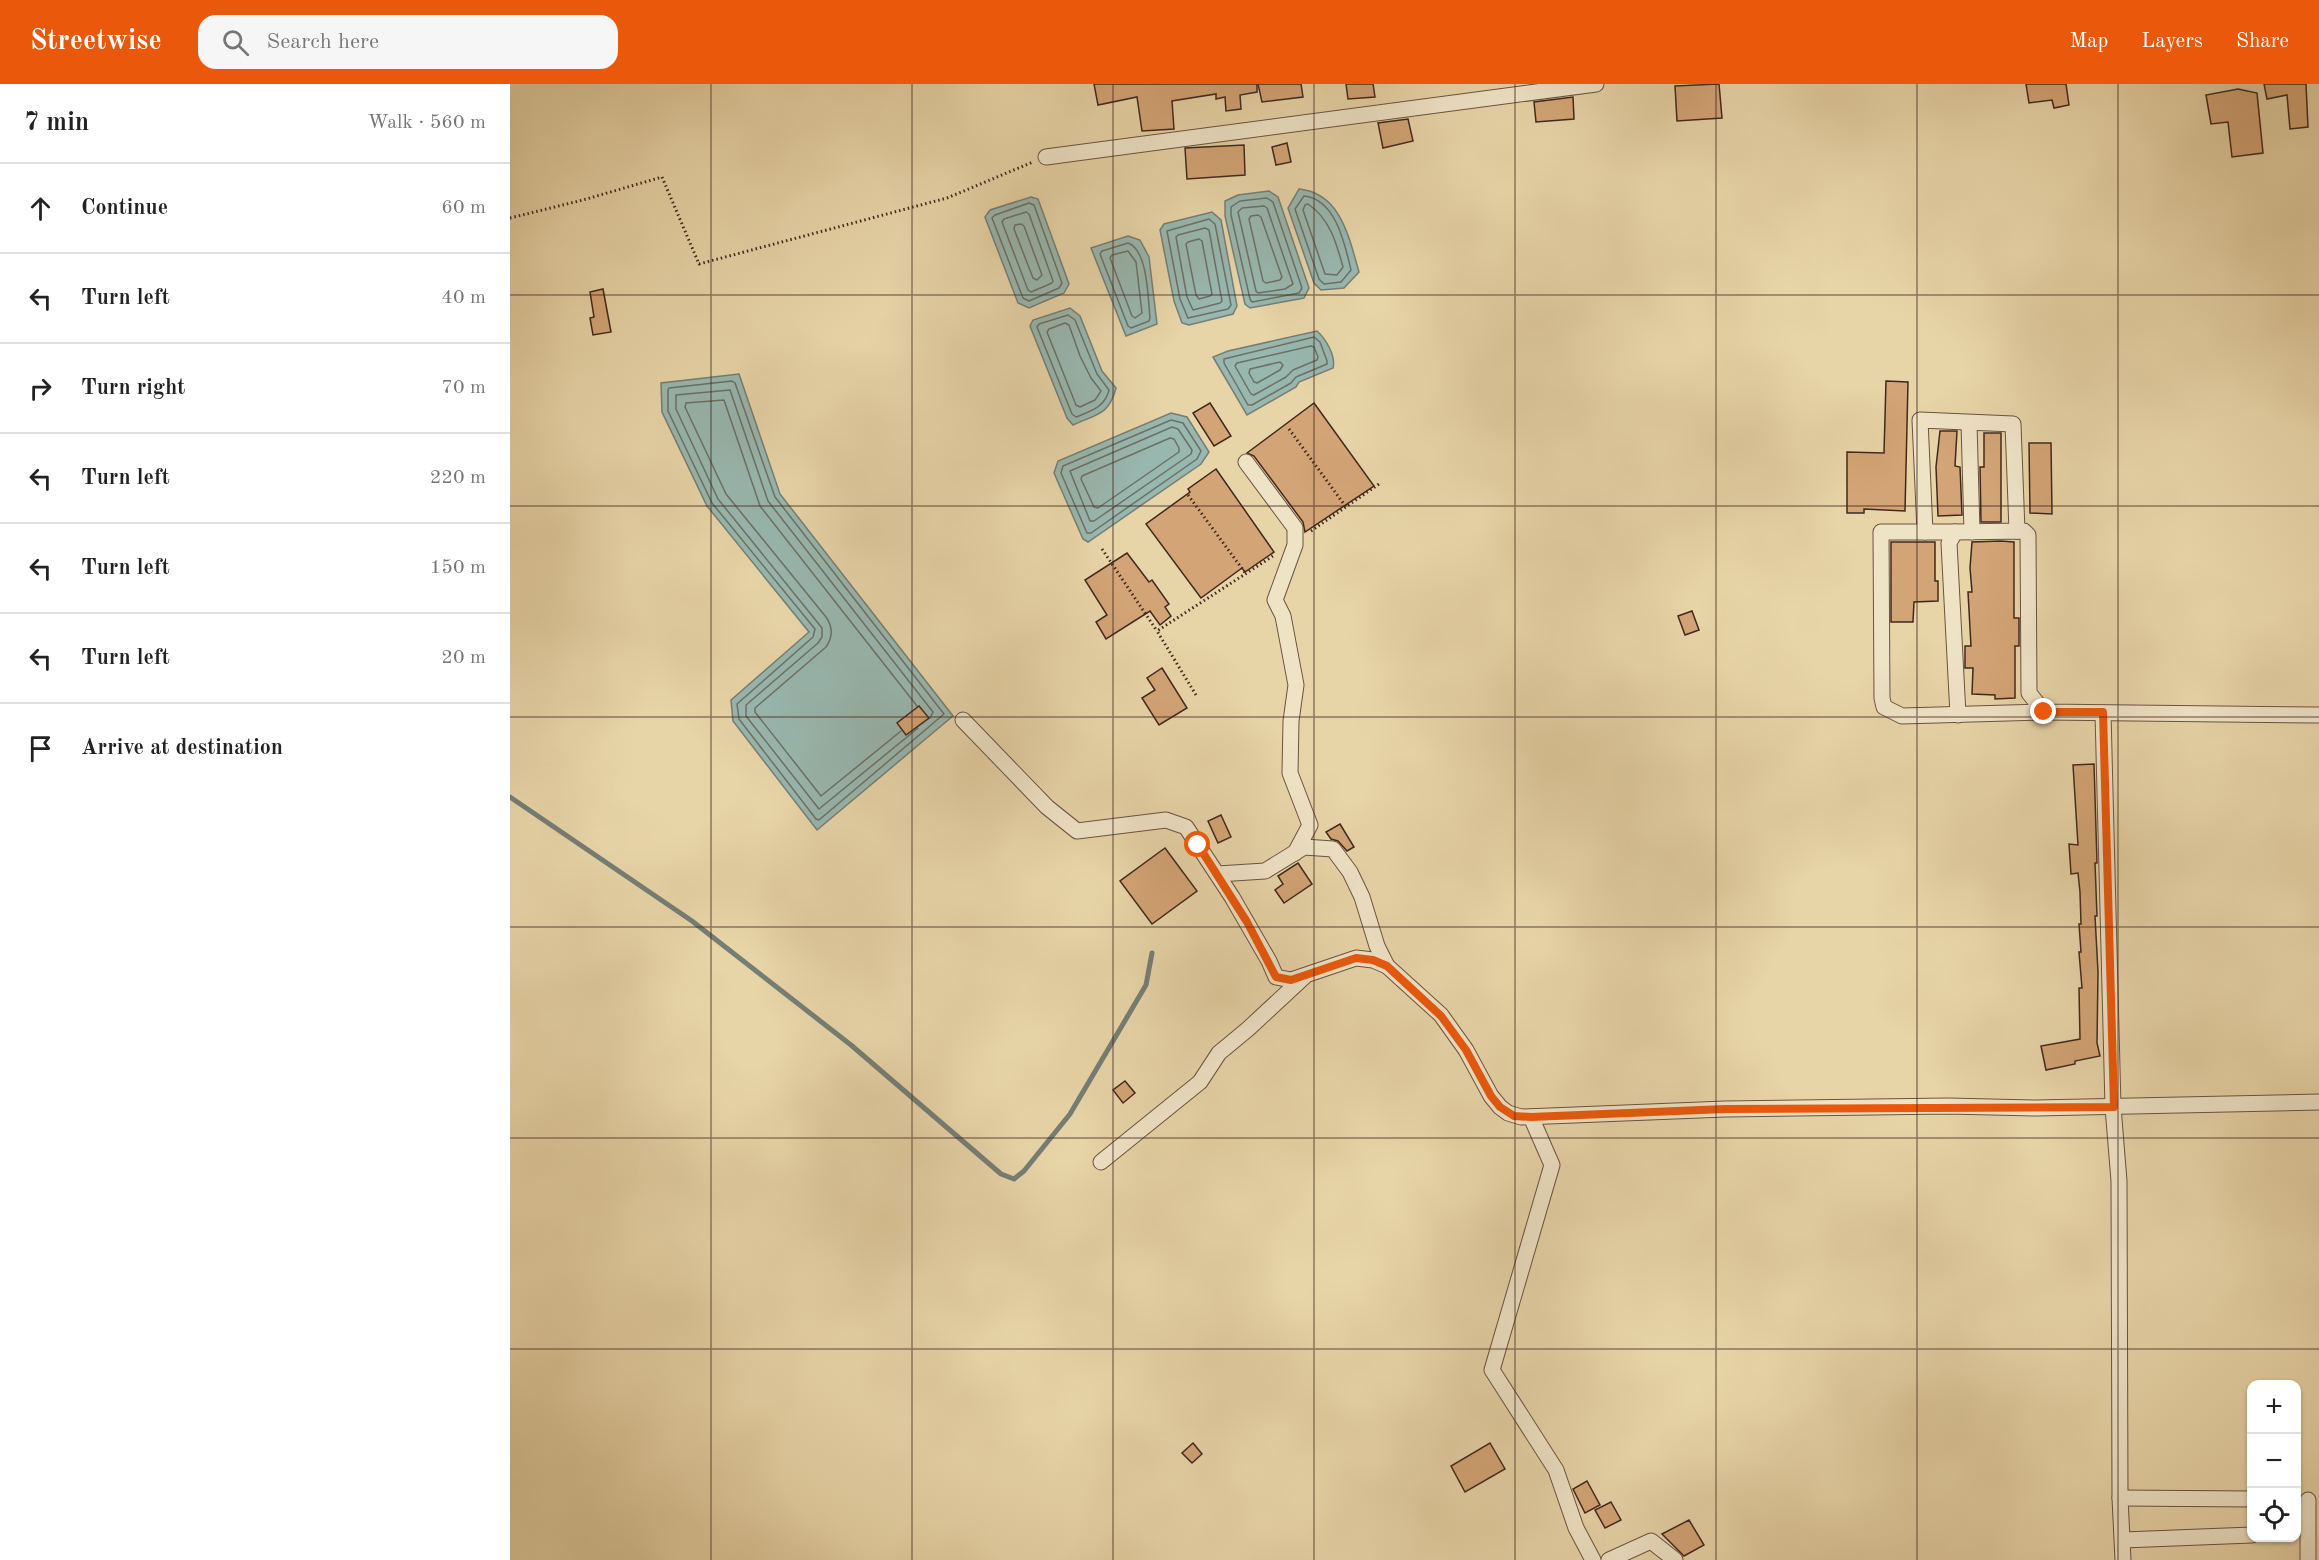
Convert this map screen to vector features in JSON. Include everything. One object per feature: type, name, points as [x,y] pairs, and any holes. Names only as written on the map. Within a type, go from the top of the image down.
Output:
[{"type":"street","points":[[1046,157],[1596,84]]},
{"type":"street","points":[[1925,532],[1920,420],[2013,424],[2017,531]]},
{"type":"street","points":[[1969,423],[1972,532]]},
{"type":"street","points":[[1246,462],[1295,528],[1295,542],[1275,600],[1283,616],[1296,685],[1290,773],[1310,825],[1295,853]]},
{"type":"street","points":[[2044,712],[2029,693],[2028,535],[2024,531],[1881,532],[1882,698],[1884,707],[1902,716],[2044,712],[2319,715]]},
{"type":"street","points":[[1955,532],[1949,543],[1958,715]]},
{"type":"street","points":[[2103,712],[2114,1107],[2119,1181],[2120,1498],[2123,1560]]},
{"type":"street","points":[[963,720],[1047,807],[1077,831],[1166,820],[1185,827],[1218,874],[1276,977],[1291,980],[1356,958],[1373,960],[1387,966],[1441,1016],[1466,1050],[1491,1096],[1500,1107],[1514,1116],[1748,1109],[2114,1107],[2319,1102]]},
{"type":"street","points":[[1218,874],[1265,871],[1304,847],[1333,849],[1350,872],[1362,897],[1377,946],[1387,966]]},
{"type":"street","points":[[1101,1162],[1200,1082],[1219,1053],[1308,973]]},
{"type":"street","points":[[1531,1117],[1552,1165],[1492,1370],[1556,1470],[1576,1528],[1593,1560]]},
{"type":"street","points":[[2120,1498],[2247,1499]]},
{"type":"street","points":[[2308,1500],[2308,1560]]},
{"type":"street","points":[[2123,1540],[2247,1535]]},
{"type":"street","points":[[1609,1560],[1651,1541],[1675,1560]]},
{"type":"path","points":[[510,218],[662,177],[699,264],[947,198],[1046,157]]},
{"type":"path","points":[[1289,429],[1346,507]]},
{"type":"path","points":[[1157,631],[1295,542],[1379,484]]},
{"type":"path","points":[[1188,495],[1245,574]]},
{"type":"path","points":[[1102,549],[1157,631],[1196,695]]},
{"type":"water","points":[[1299,189],[1313,192],[1325,199],[1334,208],[1347,232],[1359,272],[1344,288],[1321,290],[1314,283],[1288,208]]},
{"type":"water","points":[[1269,191],[1278,197],[1309,288],[1304,298],[1250,308],[1245,304],[1225,216],[1225,201],[1238,195]]},
{"type":"water","points":[[1031,197],[1038,199],[1069,284],[1064,293],[1029,308],[1018,303],[985,217],[990,210]]},
{"type":"water","points":[[1212,212],[1221,220],[1237,306],[1233,314],[1189,325],[1182,323],[1174,301],[1160,230],[1164,224]]},
{"type":"water","points":[[1128,236],[1140,240],[1149,257],[1157,324],[1126,336],[1091,248]]},
{"type":"water","points":[[1070,308],[1080,316],[1102,371],[1116,388],[1106,409],[1073,425],[1067,418],[1030,326],[1033,320]]},
{"type":"water","points":[[1317,331],[1330,348],[1333,368],[1299,382],[1296,387],[1247,415],[1213,357],[1228,351]]},
{"type":"water","points":[[739,374],[780,494],[953,716],[817,830],[733,721],[731,700],[809,632],[707,506],[662,412],[661,383]]},
{"type":"water","points":[[1171,413],[1187,417],[1209,452],[1201,464],[1088,542],[1083,539],[1054,473],[1058,461]]},
{"type":"building","points":[[1094,84],[1257,84],[1257,92],[1240,95],[1241,109],[1226,111],[1225,97],[1216,99],[1216,94],[1172,101],[1174,129],[1142,131],[1137,97],[1098,105]]},
{"type":"building","points":[[1258,84],[1301,84],[1303,97],[1262,102]]},
{"type":"building","points":[[1346,84],[1373,84],[1375,97],[1348,99]]},
{"type":"building","points":[[1719,84],[1722,118],[1677,121],[1675,86]]},
{"type":"building","points":[[2026,84],[2066,84],[2069,105],[2054,108],[2052,100],[2029,103]]},
{"type":"building","points":[[2264,84],[2306,84],[2308,127],[2290,129],[2287,95],[2267,99]]},
{"type":"building","points":[[2238,89],[2257,93],[2263,153],[2232,157],[2228,122],[2211,124],[2206,95]]},
{"type":"building","points":[[1573,97],[1574,119],[1536,122],[1534,102]]},
{"type":"building","points":[[1408,119],[1413,141],[1383,148],[1378,123]]},
{"type":"building","points":[[1287,143],[1291,162],[1276,165],[1272,147]]},
{"type":"building","points":[[1244,145],[1245,175],[1187,179],[1185,148]]},
{"type":"building","points":[[603,289],[611,332],[593,335],[590,318],[594,317],[590,292]]},
{"type":"building","points":[[1886,381],[1908,382],[1905,511],[1864,509],[1864,513],[1847,513],[1847,452],[1884,453]]},
{"type":"building","points":[[1210,403],[1231,436],[1214,446],[1193,413]]},
{"type":"building","points":[[1314,403],[1374,486],[1305,532],[1303,522],[1254,456],[1247,453]]},
{"type":"building","points":[[1940,431],[1957,431],[1955,466],[1960,467],[1962,515],[1938,516],[1936,467]]},
{"type":"building","points":[[1984,433],[2001,433],[2001,522],[1981,522],[1980,467],[1984,467]]},
{"type":"building","points":[[2029,443],[2051,443],[2052,514],[2030,513]]},
{"type":"building","points":[[1216,469],[1274,552],[1245,572],[1242,568],[1201,598],[1146,524],[1190,492],[1188,489]]},
{"type":"building","points":[[1891,542],[1935,542],[1935,581],[1938,581],[1938,601],[1914,602],[1913,622],[1891,622]]},
{"type":"building","points":[[1972,542],[2014,542],[2014,618],[2019,618],[2019,646],[2015,646],[2015,698],[1995,699],[1995,695],[1972,694],[1973,668],[1965,668],[1965,646],[1971,646],[1968,592],[1972,592],[1970,568]]},
{"type":"building","points":[[1127,553],[1149,582],[1152,580],[1169,604],[1165,607],[1171,616],[1160,625],[1150,611],[1106,639],[1096,622],[1107,615],[1085,580]]},
{"type":"building","points":[[1692,611],[1699,630],[1685,635],[1678,616]]},
{"type":"building","points":[[1162,668],[1187,708],[1159,725],[1142,698],[1155,690],[1147,678]]},
{"type":"building","points":[[919,706],[929,718],[906,735],[897,723]]},
{"type":"building","points":[[2094,764],[2097,863],[2095,863],[2097,916],[2095,916],[2098,972],[2097,1043],[2100,1056],[2046,1070],[2041,1046],[2080,1039],[2079,988],[2082,988],[2079,952],[2081,952],[2080,892],[2078,873],[2071,874],[2069,844],[2078,845],[2073,765]]},
{"type":"building","points":[[1221,815],[1231,837],[1218,843],[1208,821]]},
{"type":"building","points":[[1340,824],[1354,847],[1347,851],[1338,841],[1331,839],[1326,832]]},
{"type":"building","points":[[1165,848],[1197,891],[1152,924],[1120,881]]},
{"type":"building","points":[[1298,863],[1312,884],[1284,903],[1275,890],[1283,884],[1278,876]]},
{"type":"building","points":[[1125,1081],[1135,1093],[1123,1103],[1113,1090]]},
{"type":"building","points":[[1193,1443],[1202,1454],[1192,1463],[1182,1453]]},
{"type":"building","points":[[1490,1443],[1505,1469],[1465,1492],[1451,1466]]},
{"type":"building","points":[[1587,1481],[1600,1505],[1585,1513],[1573,1489]]},
{"type":"building","points":[[1611,1502],[1621,1520],[1605,1528],[1595,1510]]},
{"type":"building","points":[[1689,1520],[1704,1545],[1684,1556],[1662,1534]]},
{"type":"waterway","points":[[510,797],[692,921],[851,1045],[1001,1174],[1014,1179],[1024,1171],[1070,1114],[1146,985],[1152,953]]},
{"type":"route","points":[[1198,845],[1247,922],[1276,977],[1291,980],[1356,958],[1373,960],[1387,966],[1441,1016],[1466,1050],[1491,1096],[1500,1107],[1514,1116],[1725,1109],[1948,1106],[2114,1107],[2103,712],[2044,712]]}]
